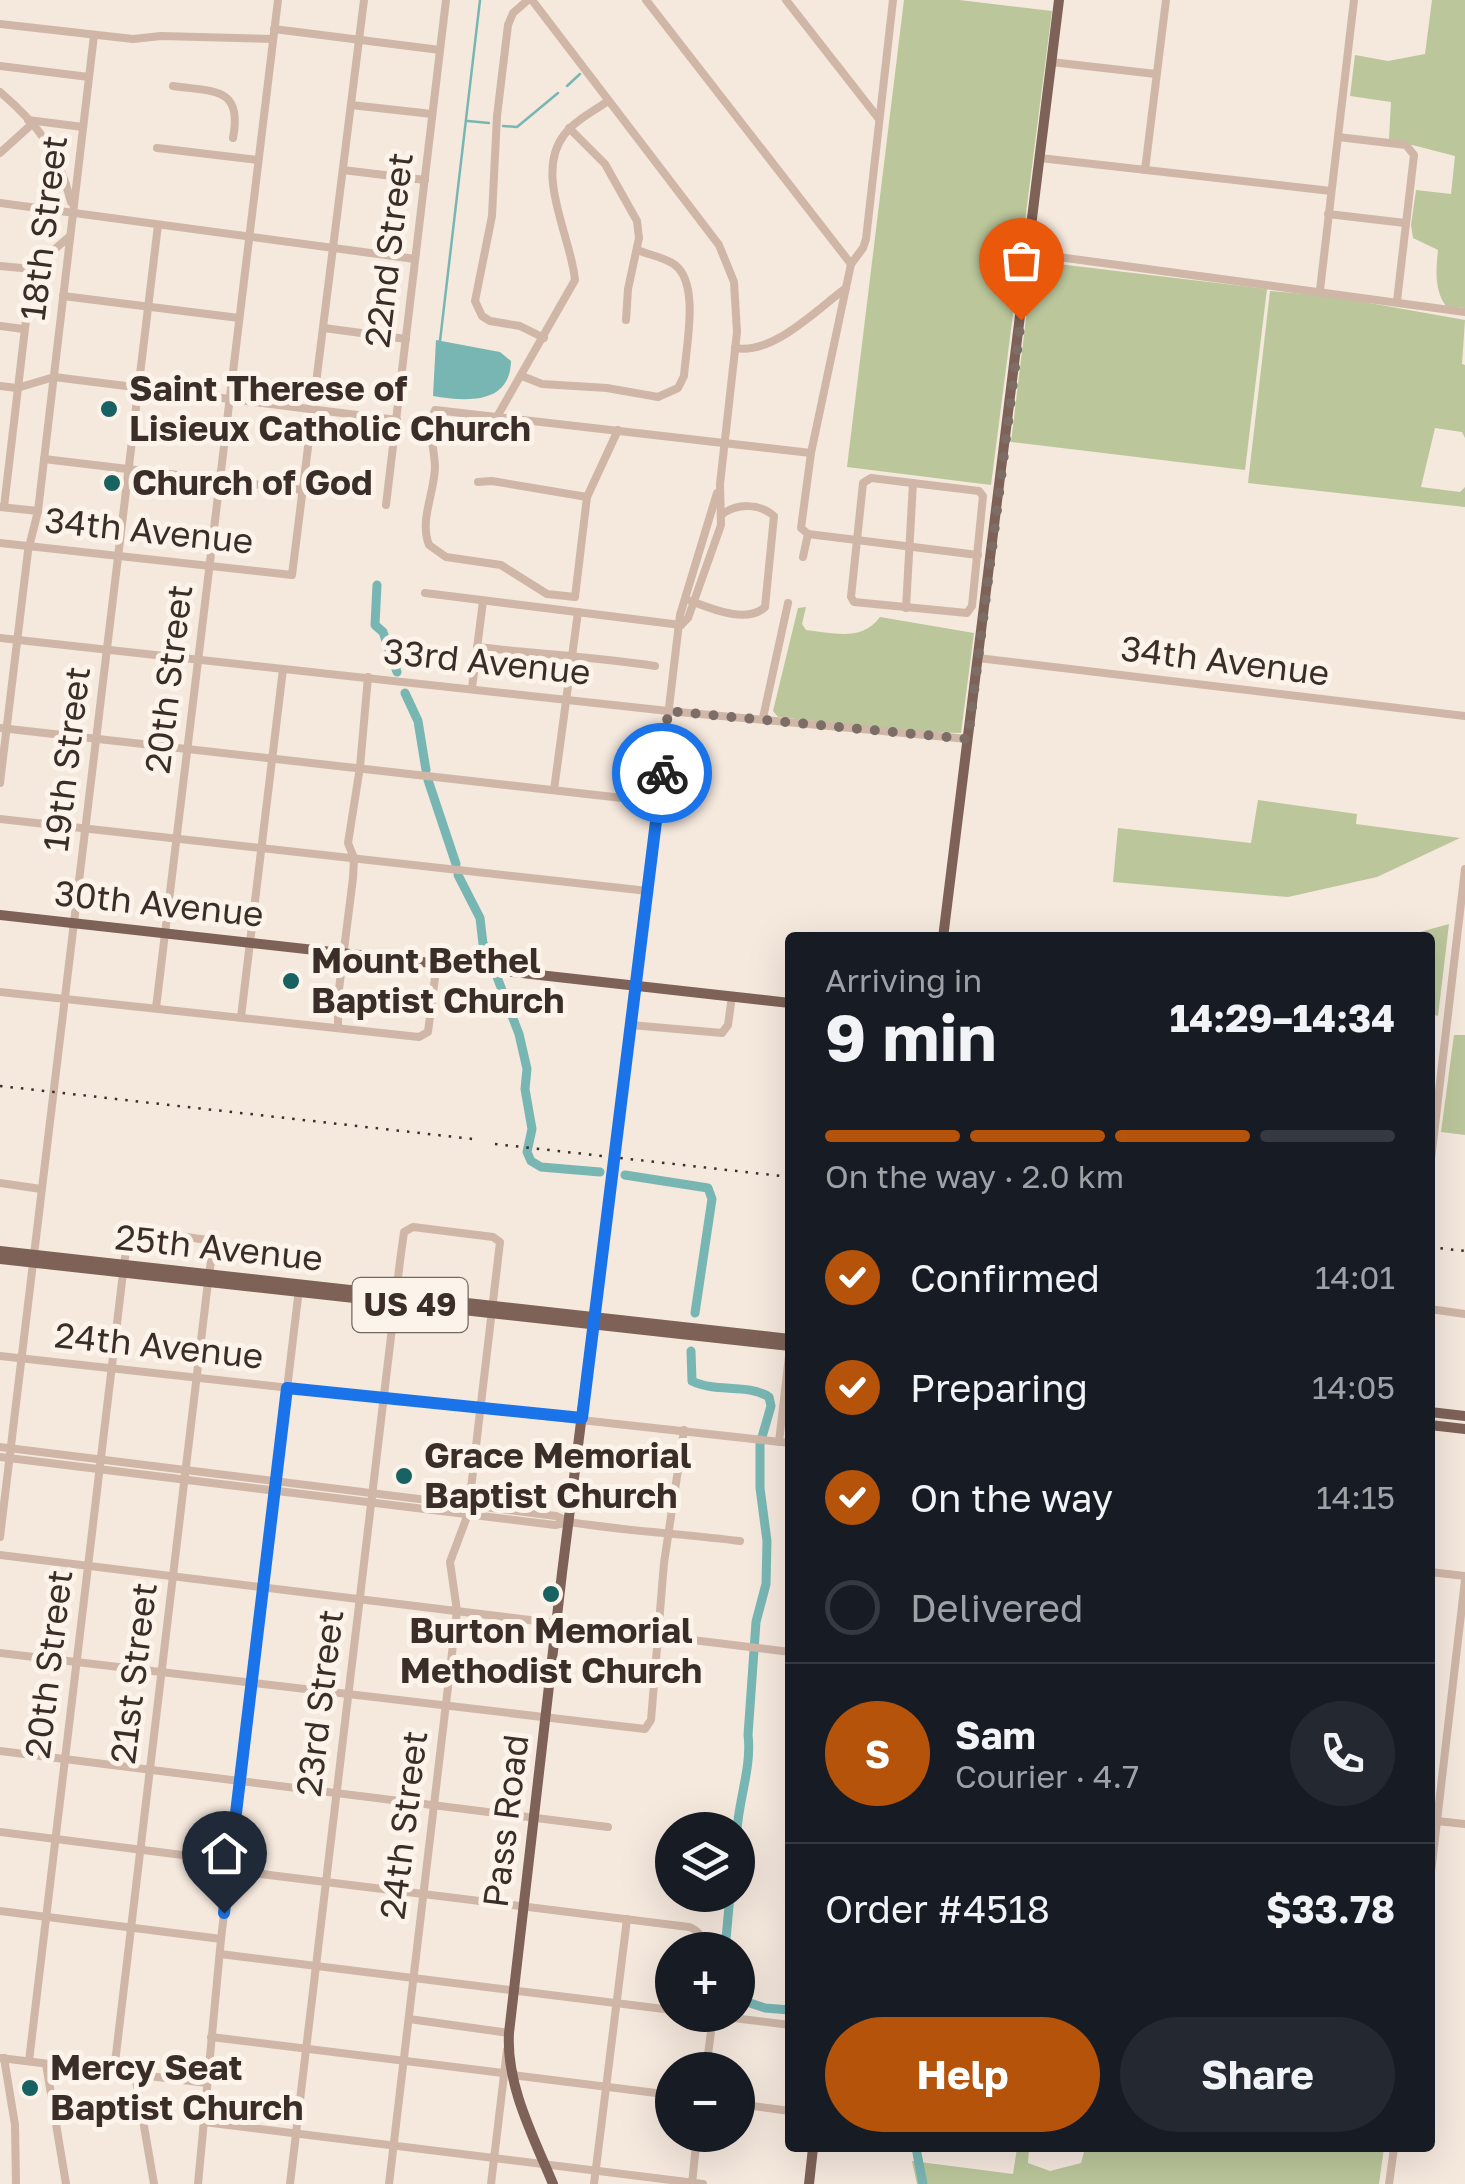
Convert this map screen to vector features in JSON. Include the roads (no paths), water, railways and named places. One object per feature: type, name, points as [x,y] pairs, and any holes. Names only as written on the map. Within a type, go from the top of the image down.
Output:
[{"type":"main road","points":[[944,932],[1059,0]]},
{"type":"main road","name":"30th Avenue","points":[[0,915],[785,1001]]},
{"type":"main road","name":"Pass Road","points":[[553,2184],[507,2074],[509,2039],[636,985]]},
{"type":"main road","name":"25th Avenue","points":[[0,1251],[33,1259],[785,1339]]},
{"type":"main road","name":"25th Avenue","points":[[0,1260],[33,1259]]},
{"type":"main road","name":"25th Avenue","points":[[594,1321],[785,1346]]},
{"type":"main road","points":[[1435,1413],[1465,1416]]},
{"type":"main road","points":[[1435,1426],[1465,1429]]},
{"type":"main road","points":[[809,2184],[813,2152]]},
{"type":"street","name":"20th Street","points":[[156,1008],[278,0]]},
{"type":"street","points":[[44,459],[302,490],[364,0]]},
{"type":"street","name":"22nd Street","points":[[386,506],[446,0]]},
{"type":"street","points":[[544,338],[520,326],[490,322],[482,316],[475,301],[492,216],[496,116],[508,25],[512,13],[530,0],[719,244],[730,266],[737,297],[720,484],[721,515],[717,540],[689,600]]},
{"type":"street","points":[[646,0],[850,264]]},
{"type":"street","points":[[786,0],[880,120]]},
{"type":"street","points":[[1145,170],[1166,0]]},
{"type":"street","points":[[1320,290],[1354,0]]},
{"type":"street","points":[[894,3],[866,239],[850,264],[811,453],[801,528],[808,534],[978,555]]},
{"type":"street","points":[[0,24],[133,38],[274,34],[359,39],[440,50]]},
{"type":"street","name":"18th Street","points":[[0,783],[3,728],[38,511],[94,35]]},
{"type":"street","points":[[1051,62],[1156,74]]},
{"type":"street","points":[[0,66],[90,77]]},
{"type":"street","points":[[173,86],[222,93],[230,99],[236,116],[234,138]]},
{"type":"street","points":[[0,92],[30,122],[60,162],[73,212]]},
{"type":"street","points":[[498,415],[576,280],[550,172],[554,152],[570,128],[608,101]]},
{"type":"street","points":[[351,105],[432,114]]},
{"type":"street","points":[[30,122],[83,127]]},
{"type":"street","points":[[0,154],[30,122]]},
{"type":"street","points":[[570,128],[605,164],[629,202],[639,229],[626,320]]},
{"type":"street","points":[[1338,137],[1412,148],[1397,301]]},
{"type":"street","points":[[157,148],[258,160]]},
{"type":"street","points":[[1040,158],[1331,191]]},
{"type":"street","points":[[343,170],[425,180]]},
{"type":"street","points":[[0,203],[415,258]]},
{"type":"street","points":[[1328,214],[1405,224]]},
{"type":"street","name":"19th Street","points":[[0,1538],[158,225]]},
{"type":"street","points":[[38,511],[2,507],[32,270],[70,236]]},
{"type":"street","points":[[522,376],[542,384],[607,388],[658,397],[678,388],[684,376],[690,288],[684,273],[670,262],[637,250]]},
{"type":"street","points":[[1029,253],[1465,312]]},
{"type":"street","points":[[0,266],[32,270]]},
{"type":"street","points":[[735,348],[750,350],[777,340],[847,287]]},
{"type":"street","points":[[63,296],[239,318]]},
{"type":"street","points":[[0,326],[24,329]]},
{"type":"street","points":[[324,328],[406,338]]},
{"type":"street","points":[[732,374],[750,350]]},
{"type":"street","points":[[0,386],[17,388],[54,377],[397,420]]},
{"type":"street","points":[[618,430],[587,496],[575,598],[546,594],[501,564],[446,557],[429,545],[424,527],[434,480],[431,433],[435,410],[498,415],[811,453]]},
{"type":"street","points":[[0,447],[11,448]]},
{"type":"street","points":[[871,478],[979,491],[984,501],[972,606],[967,614],[854,602],[851,597],[856,540],[863,483],[871,478]]},
{"type":"street","points":[[478,482],[587,496]]},
{"type":"street","points":[[906,608],[913,483]]},
{"type":"street","points":[[689,600],[720,484]]},
{"type":"street","name":"34th Avenue","points":[[0,543],[292,574],[302,490]]},
{"type":"street","points":[[689,600],[715,610],[758,614],[765,606],[774,516],[767,510],[742,506],[721,515]]},
{"type":"street","points":[[803,557],[808,534]]},
{"type":"street","points":[[699,557],[709,560]]},
{"type":"street","points":[[425,593],[682,625]]},
{"type":"street","points":[[472,688],[484,600]]},
{"type":"street","name":"Pass Road","points":[[636,985],[668,711],[689,600]]},
{"type":"street","points":[[764,718],[788,603]]},
{"type":"street","points":[[554,790],[578,612]]},
{"type":"street","name":"33rd Avenue","points":[[0,638],[668,711],[968,739]]},
{"type":"street","points":[[477,647],[572,654],[656,666]]},
{"type":"street","name":"34th Avenue","points":[[978,658],[1465,716]]},
{"type":"street","points":[[241,1017],[262,848],[272,803],[272,758],[284,669]]},
{"type":"street","points":[[338,1028],[354,858],[348,843],[368,677]]},
{"type":"street","points":[[3,728],[658,802]]},
{"type":"street","points":[[0,819],[648,890]]},
{"type":"street","points":[[1435,1125],[1465,869]]},
{"type":"street","points":[[0,992],[419,1037],[428,1032],[437,962]]},
{"type":"street","points":[[632,1025],[722,1033],[728,1025],[732,996]]},
{"type":"street","points":[[0,1184],[41,1188]]},
{"type":"street","name":"23rd Street","points":[[290,2184],[407,1229],[498,1239]]},
{"type":"street","name":"20th Street","points":[[29,2062],[123,1269],[128,1237],[139,1230]]},
{"type":"street","name":"21st Street","points":[[114,2071],[214,1241],[139,1230]]},
{"type":"street","name":"24th Street","points":[[389,2184],[457,1611],[450,1562],[469,1510],[498,1239]]},
{"type":"street","points":[[198,2184],[230,1865],[299,1288]]},
{"type":"street","points":[[1435,1310],[1465,1314]]},
{"type":"street","name":"24th Avenue","points":[[0,1356],[785,1442]]},
{"type":"street","points":[[776,1441],[785,1381]]},
{"type":"street","points":[[0,1653],[642,1730],[651,1720],[669,1535],[684,1430]]},
{"type":"street","points":[[0,1447],[7,1455],[469,1510],[556,1516],[569,1522],[740,1541]]},
{"type":"street","points":[[0,1555],[785,1651]]},
{"type":"street","points":[[1435,1573],[1465,1578],[1435,1837]]},
{"type":"street","points":[[0,1751],[608,1827]]},
{"type":"street","points":[[1437,1821],[1465,1824]]},
{"type":"street","points":[[0,1832],[140,1849],[327,1882],[627,1919],[697,1932]]},
{"type":"street","points":[[0,1912],[222,1938]]},
{"type":"street","points":[[594,2184],[627,1919]]},
{"type":"street","points":[[220,1954],[655,2008]]},
{"type":"street","points":[[409,2020],[509,2039]]},
{"type":"street","points":[[755,2021],[785,2024]]},
{"type":"street","points":[[211,2038],[655,2093]]},
{"type":"street","points":[[16,2184],[15,2125],[2,2058],[207,2083]]},
{"type":"street","points":[[46,2064],[66,2184]]},
{"type":"street","points":[[134,2074],[154,2184]]},
{"type":"street","points":[[491,2184],[507,2074]]},
{"type":"street","points":[[755,2107],[785,2111]]},
{"type":"street","points":[[204,2122],[702,2184]]},
{"type":"street","points":[[692,2183],[696,2152]]},
{"type":"street","points":[[1389,2184],[1393,2152]]},
{"type":"water","points":[[436,340],[500,352],[511,361],[509,376],[503,386],[483,397],[433,396]]},
{"type":"waterway","points":[[440,341],[480,0]]},
{"type":"waterway","points":[[567,86],[580,74]]},
{"type":"waterway","points":[[503,126],[517,127],[558,93]]},
{"type":"waterway","points":[[468,121],[489,123]]},
{"type":"waterway","points":[[377,585],[375,625],[383,632],[397,672]]},
{"type":"waterway","points":[[405,693],[418,721],[426,770]]},
{"type":"waterway","points":[[428,780],[456,864]]},
{"type":"waterway","points":[[458,875],[480,918],[483,944],[493,960]]},
{"type":"waterway","points":[[497,977],[519,1034],[527,1069],[525,1089],[532,1129],[527,1152],[531,1161],[541,1167],[600,1172]]},
{"type":"waterway","points":[[625,1175],[708,1188],[712,1199],[695,1313]]},
{"type":"waterway","points":[[691,1351],[692,1381],[760,1393],[769,1397],[771,1406],[760,1444],[766,1584],[756,1622],[748,1758],[740,1812]]},
{"type":"waterway","points":[[727,1932],[728,1912]]},
{"type":"waterway","points":[[755,2005],[785,2010]]},
{"type":"waterway","points":[[917,2152],[923,2184]]},
{"type":"railway","points":[[0,1086],[473,1139]]},
{"type":"railway","points":[[495,1144],[785,1176]]},
{"type":"railway","points":[[1435,1248],[1465,1251]]},
{"type":"place","name":"Saint Therese of Lisieux Catholic Church","points":[[109,409]]},
{"type":"place","name":"Church of God","points":[[112,483]]},
{"type":"place","name":"Mount Bethel Baptist Church","points":[[291,981]]},
{"type":"place","name":"Grace Memorial Baptist Church","points":[[404,1476]]},
{"type":"place","name":"Burton Memorial Methodist Church","points":[[551,1594]]},
{"type":"place","name":"Mercy Seat Baptist Church","points":[[30,2088]]}]
